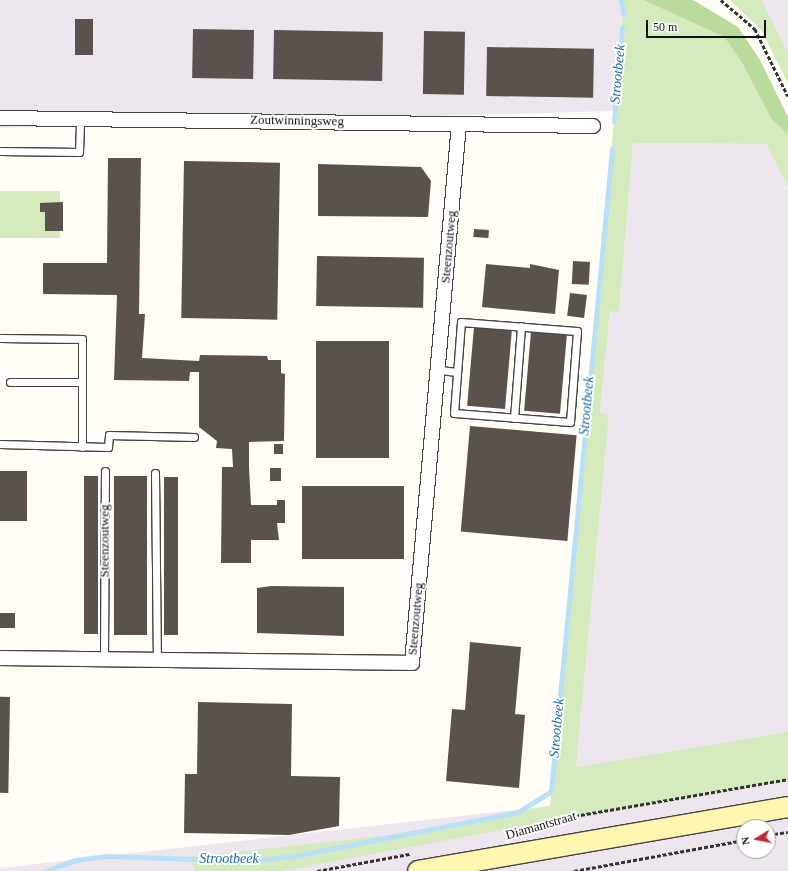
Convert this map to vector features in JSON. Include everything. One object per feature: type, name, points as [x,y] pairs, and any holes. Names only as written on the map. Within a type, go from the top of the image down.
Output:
[{"type":"main road","name":"Diamantstraat","points":[[418,862],[462,868],[788,807]]},
{"type":"street","name":"Zoutwinningsweg","points":[[0,118],[594,126]]},
{"type":"street","name":"Steenzoutweg","points":[[0,658],[104,658],[412,663],[440,370],[459,124]]},
{"type":"lane","points":[[0,151],[79,152],[80,119]]},
{"type":"lane","points":[[461,322],[521,326],[577,331],[570,422],[454,413],[461,322]]},
{"type":"lane","points":[[514,418],[521,326]]},
{"type":"lane","points":[[0,338],[82,338],[82,447]]},
{"type":"lane","points":[[440,370],[457,372]]},
{"type":"lane","points":[[10,382],[82,382]]},
{"type":"lane","points":[[0,444],[108,447],[109,435],[194,437]]},
{"type":"lane","name":"Steenzoutweg","points":[[104,658],[105,471]]},
{"type":"lane","points":[[155,473],[157,659]]},
{"type":"path","points":[[721,0],[755,29],[788,96]]},
{"type":"path","name":"Diamantstraat","points":[[516,835],[557,819],[788,779]]},
{"type":"path","points":[[776,834],[788,832]]},
{"type":"path","points":[[574,871],[736,841]]},
{"type":"path","points":[[317,871],[418,862]]},
{"type":"shaded area","points":[[0,0],[624,0],[613,111],[0,128]]},
{"type":"shaded area","points":[[762,0],[788,0],[788,53]]},
{"type":"shaded area","points":[[633,143],[766,144],[788,188],[788,732],[576,767],[609,415],[600,414],[610,311],[619,311]]},
{"type":"shaded area","points":[[788,764],[788,871],[0,871],[0,868],[550,806]]},
{"type":"green space","points":[[624,0],[643,0],[724,37],[741,61],[772,120],[788,134],[788,188],[766,144],[633,143],[619,312],[610,311],[600,413],[609,415],[576,767],[788,732],[788,781],[549,821],[282,871],[195,871],[189,857],[390,835],[550,806],[589,419]]},
{"type":"green space","points":[[643,0],[693,0],[738,27],[760,60],[788,117],[788,134],[772,120],[741,61],[724,37]]},
{"type":"green space","points":[[730,0],[762,0],[788,53],[788,83],[761,30]]},
{"type":"green space","points":[[0,191],[60,191],[60,238],[0,238]]},
{"type":"building","points":[[75,19],[93,19],[93,55],[75,55]]},
{"type":"building","points":[[193,29],[254,30],[253,79],[192,78]]},
{"type":"building","points":[[274,30],[383,32],[382,81],[273,79]]},
{"type":"building","points":[[424,31],[465,32],[464,95],[423,94]]},
{"type":"building","points":[[487,47],[594,49],[593,98],[486,96]]},
{"type":"building","points":[[108,158],[141,158],[139,314],[145,314],[142,358],[199,361],[200,355],[267,356],[268,360],[281,360],[281,373],[285,374],[284,441],[249,442],[249,467],[251,505],[277,505],[277,500],[285,500],[285,523],[277,523],[279,540],[251,540],[251,563],[221,563],[222,467],[233,467],[232,449],[216,448],[217,441],[199,427],[199,372],[190,372],[189,381],[114,380],[117,295],[43,294],[43,263],[107,263]]},
{"type":"building","points":[[184,161],[280,163],[277,320],[181,318]]},
{"type":"building","points":[[318,164],[421,167],[431,181],[428,217],[318,216]]},
{"type":"building","points":[[63,202],[63,231],[45,231],[45,212],[40,212],[40,203]]},
{"type":"building","points":[[474,229],[489,230],[488,238],[473,237]]},
{"type":"building","points":[[317,256],[424,258],[423,308],[316,306]]},
{"type":"building","points":[[573,261],[590,262],[589,285],[572,284]]},
{"type":"building","points":[[486,264],[530,268],[530,264],[559,270],[555,314],[482,307]]},
{"type":"building","points":[[570,293],[587,295],[584,318],[567,316]]},
{"type":"building","points":[[474,327],[512,330],[505,409],[467,406]]},
{"type":"building","points":[[531,332],[567,335],[560,414],[524,411]]},
{"type":"building","points":[[316,341],[389,341],[389,458],[316,458]]},
{"type":"building","points":[[470,426],[577,435],[567,541],[461,532]]},
{"type":"building","points":[[274,444],[283,444],[283,454],[274,454]]},
{"type":"building","points":[[270,468],[281,468],[281,481],[270,481]]},
{"type":"building","points":[[0,471],[27,471],[27,521],[0,521]]},
{"type":"building","points":[[84,476],[98,476],[98,634],[84,634]]},
{"type":"building","points":[[114,476],[147,476],[147,635],[114,635]]},
{"type":"building","points":[[164,477],[178,477],[178,635],[164,635]]},
{"type":"building","points":[[302,486],[404,486],[404,559],[302,559]]},
{"type":"building","points":[[271,586],[344,587],[344,636],[257,633],[257,588]]},
{"type":"building","points":[[0,613],[15,613],[15,628],[0,628]]},
{"type":"building","points":[[470,642],[521,647],[515,714],[525,715],[519,788],[446,781],[452,709],[465,710]]},
{"type":"building","points":[[0,697],[10,697],[8,793],[0,793]]},
{"type":"building","points":[[198,702],[292,704],[291,776],[340,777],[339,826],[289,835],[184,833],[185,774],[197,774]]},
{"type":"waterway","name":"Strootbeek","points":[[621,0],[624,15]]},
{"type":"waterway","name":"Strootbeek","points":[[614,121],[622,27]]},
{"type":"waterway","name":"Strootbeek","points":[[45,871],[75,860],[107,856],[251,861],[294,856],[518,812],[551,791],[612,149]]}]
